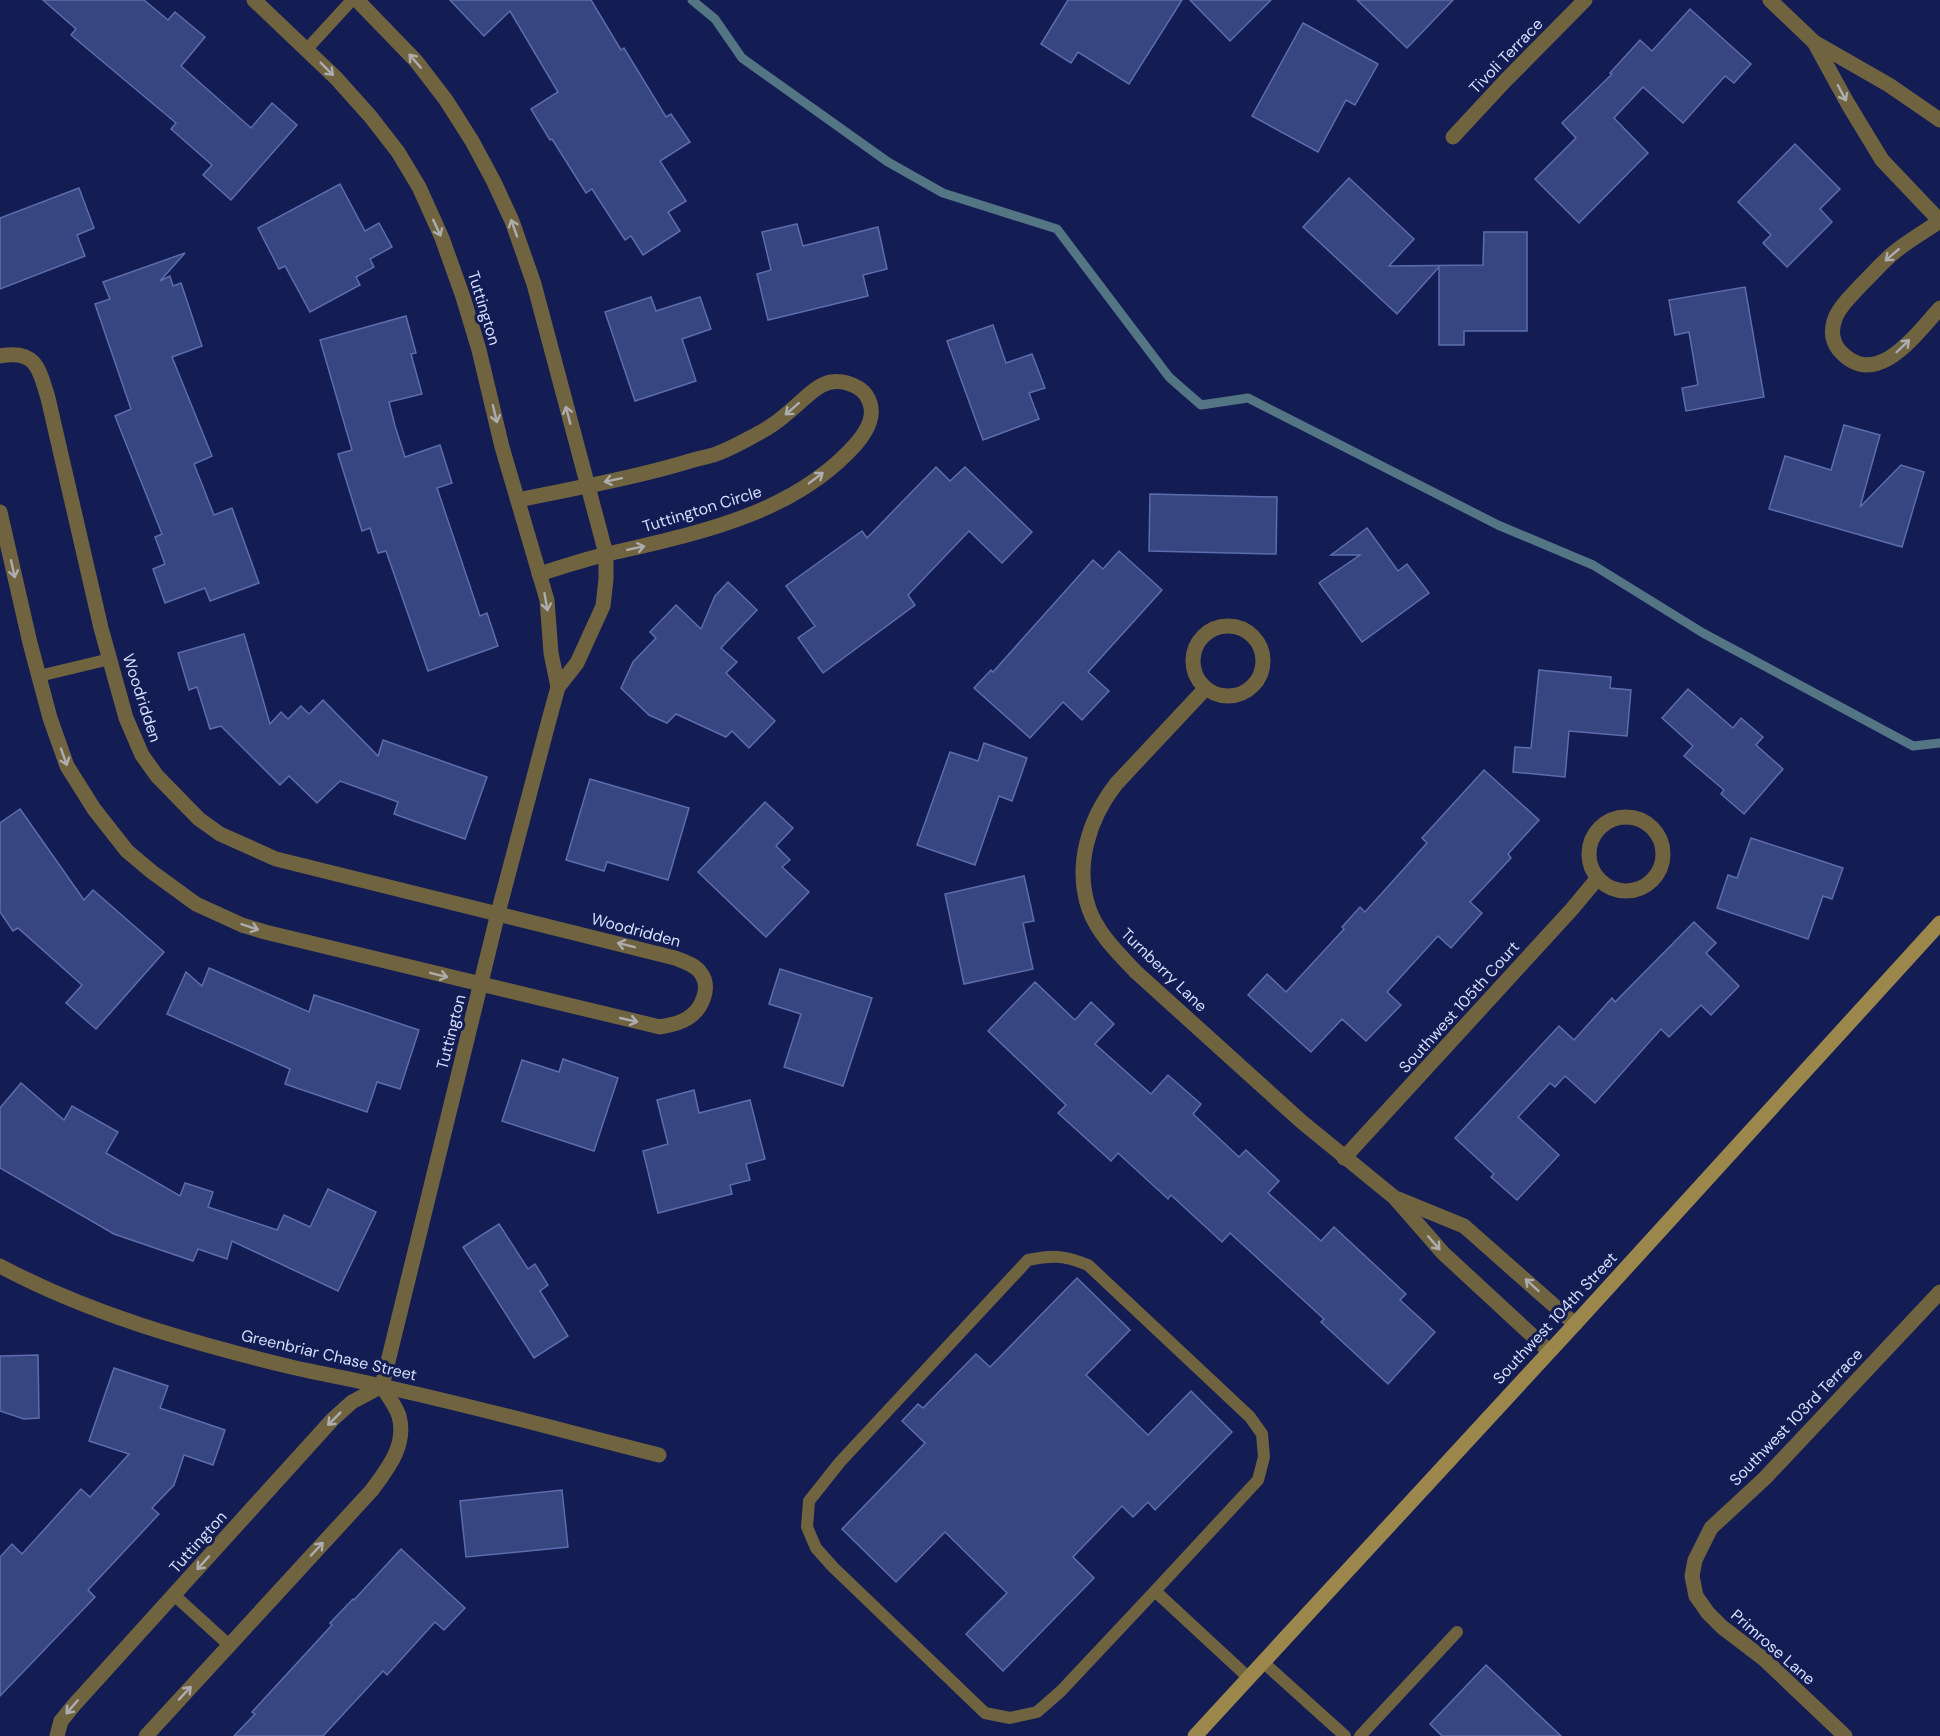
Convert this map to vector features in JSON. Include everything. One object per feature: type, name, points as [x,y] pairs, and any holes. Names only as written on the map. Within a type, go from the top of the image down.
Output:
[{"type":"main road","name":"Southwest 104th Street","points":[[1195,1736],[1575,1324],[1940,923]]},
{"type":"street","name":"Tuttington","points":[[254,0],[307,49],[370,116],[398,152],[419,187],[442,238],[463,297],[547,600],[551,653],[558,687]]},
{"type":"street","name":"Tuttington","points":[[57,1736],[61,1721],[74,1705],[333,1419],[352,1402],[382,1386],[498,913],[558,687],[577,663],[603,606],[606,554],[534,284],[512,221],[472,141],[428,77],[416,61],[355,0]]},
{"type":"street","name":"Tivoli Terrace","points":[[1453,137],[1585,0]]},
{"type":"street","points":[[1770,0],[1814,42],[1889,85],[1940,120]]},
{"type":"street","points":[[1814,42],[1882,160],[1940,221],[1891,255],[1847,299],[1832,328],[1834,343],[1851,361],[1864,365],[1878,364],[1887,361],[1902,348],[1940,308]]},
{"type":"street","name":"Woodridden","points":[[0,356],[24,355],[41,375],[126,718],[142,755],[157,776],[199,819],[220,834],[276,859],[675,957],[700,972],[705,982],[706,993],[703,1002],[689,1018],[676,1024],[660,1027],[266,932],[242,925],[196,904],[127,851],[94,809],[67,766],[50,718],[0,512]]},
{"type":"street","name":"Tuttington Circle","points":[[518,500],[664,469],[716,454],[768,428],[792,410],[809,393],[820,385],[832,381],[857,387],[866,395],[872,408],[871,422],[847,454],[813,481],[781,502],[749,516],[670,540],[606,554],[539,574]]},
{"type":"street","points":[[1225,625],[1236,626],[1247,631],[1260,644],[1264,664],[1260,678],[1250,689],[1230,697],[1218,696],[1205,689],[1196,678],[1193,669],[1196,644],[1204,634],[1225,625]]},
{"type":"street","name":"Turnberry Lane","points":[[1205,689],[1116,784],[1104,800],[1093,821],[1083,867],[1089,910],[1111,946],[1136,972],[1344,1158],[1395,1198],[1443,1253],[1549,1351]]},
{"type":"street","points":[[1620,817],[1630,817],[1644,821],[1652,828],[1662,845],[1663,856],[1658,874],[1650,883],[1629,891],[1608,887],[1598,879],[1590,866],[1588,852],[1592,838],[1600,827],[1620,817]]},
{"type":"street","name":"Southwest 105th Court","points":[[1344,1158],[1598,879]]},
{"type":"street","name":"Turnberry Lane","points":[[1395,1198],[1464,1227],[1575,1324]]},
{"type":"street","name":"Greenbriar Chase Street","points":[[0,1266],[32,1282],[123,1319],[283,1365],[382,1386],[659,1455]]},
{"type":"street","name":"Southwest 103rd Terrace","points":[[1692,1576],[1695,1560],[1712,1528],[1765,1478],[1940,1292]]},
{"type":"street","points":[[146,1736],[372,1490],[387,1469],[401,1441],[399,1416],[382,1386]]},
{"type":"street","name":"Primrose Lane","points":[[1692,1576],[1696,1596],[1708,1613],[1722,1627],[1764,1659],[1845,1736]]},
{"type":"lane","points":[[307,49],[355,0]]},
{"type":"lane","points":[[39,676],[110,659]]},
{"type":"lane","points":[[1051,1255],[1068,1257],[1088,1265],[1250,1417],[1262,1434],[1264,1457],[1258,1480],[1155,1591],[1062,1690],[1037,1712],[1010,1718],[985,1713],[816,1548],[807,1527],[809,1501],[840,1462],[1028,1260],[1051,1255]]},
{"type":"lane","points":[[1155,1591],[1249,1678]]},
{"type":"lane","points":[[174,1595],[230,1645]]},
{"type":"lane","points":[[1360,1736],[1457,1632]]},
{"type":"lane","points":[[1263,1662],[1345,1736]]},
{"type":"building","points":[[43,0],[144,0],[168,20],[175,12],[205,37],[181,66],[251,128],[272,103],[297,125],[231,200],[203,175],[212,165],[171,129],[176,123],[71,35],[76,29]]},
{"type":"building","points":[[450,0],[591,0],[621,50],[624,48],[666,117],[671,114],[690,142],[660,161],[686,201],[668,212],[680,231],[643,255],[631,236],[625,240],[592,189],[586,193],[531,109],[558,92],[510,11],[484,36]]},
{"type":"building","points":[[1068,0],[1182,0],[1129,84],[1078,52],[1071,63],[1041,44]]},
{"type":"building","points":[[1190,0],[1271,0],[1230,41]]},
{"type":"building","points":[[1357,0],[1453,0],[1407,48]]},
{"type":"building","points":[[1690,9],[1751,64],[1734,83],[1725,76],[1683,123],[1643,87],[1614,118],[1648,153],[1579,223],[1535,179],[1576,138],[1562,123],[1612,74],[1610,73],[1640,40],[1652,51]]},
{"type":"building","points":[[1303,23],[1378,64],[1355,105],[1346,100],[1318,152],[1252,116]]},
{"type":"building","points":[[1795,144],[1840,189],[1820,209],[1832,222],[1787,267],[1763,243],[1771,235],[1738,202]]},
{"type":"building","points":[[1349,178],[1414,239],[1389,266],[1483,265],[1484,232],[1527,232],[1527,331],[1464,331],[1464,345],[1439,345],[1439,267],[1397,314],[1303,227]]},
{"type":"building","points":[[340,184],[365,231],[379,223],[392,247],[370,259],[374,267],[356,277],[360,285],[310,312],[285,266],[279,269],[258,228]]},
{"type":"building","points":[[79,188],[94,228],[77,235],[85,256],[0,289],[0,218]]},
{"type":"building","points":[[797,224],[803,246],[878,227],[887,269],[863,275],[868,296],[768,320],[757,274],[771,270],[762,232]]},
{"type":"building","points":[[185,253],[160,281],[170,276],[173,286],[181,283],[202,346],[172,357],[212,456],[194,464],[214,515],[232,508],[259,583],[210,601],[205,588],[165,603],[153,569],[165,564],[155,537],[162,534],[115,416],[131,409],[95,304],[110,299],[103,282]]},
{"type":"building","points":[[1745,287],[1764,397],[1686,411],[1682,388],[1698,385],[1689,332],[1675,335],[1669,300]]},
{"type":"building","points":[[651,297],[656,311],[700,297],[711,329],[682,339],[696,381],[635,401],[605,312]]},
{"type":"building","points":[[406,316],[416,353],[411,354],[422,394],[389,402],[395,426],[405,457],[440,445],[452,483],[437,488],[480,616],[487,613],[498,646],[428,671],[386,551],[378,553],[370,528],[362,531],[338,454],[352,450],[320,340]]},
{"type":"building","points":[[993,325],[1006,363],[1032,354],[1045,388],[1029,393],[1039,419],[983,440],[947,341]]},
{"type":"building","points":[[1844,425],[1880,435],[1860,507],[1901,465],[1924,472],[1902,547],[1769,509],[1785,456],[1831,470]]},
{"type":"building","points":[[936,467],[950,481],[965,467],[1032,532],[1002,563],[969,531],[908,595],[915,605],[823,673],[798,638],[815,626],[786,586],[862,531],[867,538]]},
{"type":"building","points":[[1150,494],[1277,497],[1276,554],[1149,551]]},
{"type":"building","points":[[1367,528],[1398,571],[1407,564],[1429,593],[1362,642],[1319,583],[1360,555],[1331,555]]},
{"type":"building","points":[[1119,551],[1162,590],[1088,672],[1109,691],[1082,720],[1063,702],[1030,738],[974,688],[991,670],[993,672],[1093,560],[1103,569]]},
{"type":"building","points":[[728,582],[757,610],[721,648],[737,662],[726,673],[775,721],[749,748],[732,731],[726,737],[676,714],[667,723],[649,715],[621,688],[633,662],[656,638],[650,632],[676,605],[701,629],[715,596]]},
{"type":"building","points":[[244,634],[270,724],[281,712],[288,719],[301,706],[309,714],[323,700],[378,756],[383,740],[487,777],[465,839],[394,814],[398,802],[340,781],[317,803],[289,776],[280,785],[221,726],[210,729],[197,687],[189,690],[178,653]]},
{"type":"building","points":[[1539,670],[1611,677],[1610,688],[1631,690],[1627,736],[1569,731],[1565,777],[1513,772],[1515,747],[1531,748]]},
{"type":"building","points":[[1688,689],[1733,728],[1741,718],[1763,737],[1756,745],[1783,769],[1744,814],[1721,794],[1724,790],[1684,756],[1693,746],[1662,718]]},
{"type":"building","points":[[984,743],[1027,758],[1012,801],[999,796],[975,865],[917,845],[950,752],[978,761]]},
{"type":"building","points":[[1484,770],[1539,820],[1508,854],[1511,858],[1470,902],[1482,913],[1451,948],[1438,936],[1387,992],[1401,1005],[1366,1041],[1342,1019],[1311,1052],[1248,995],[1267,974],[1286,992],[1344,929],[1342,927],[1360,907],[1365,912],[1427,843],[1422,838]]},
{"type":"building","points":[[590,779],[689,808],[668,880],[607,862],[604,871],[566,860]]},
{"type":"building","points":[[765,802],[793,828],[776,846],[790,860],[782,867],[809,892],[766,937],[698,872]]},
{"type":"building","points":[[20,809],[84,900],[93,890],[164,952],[96,1029],[66,1003],[82,985],[18,928],[13,931],[0,912],[0,823]]},
{"type":"building","points":[[1751,838],[1843,868],[1832,899],[1823,896],[1808,939],[1717,908],[1728,875],[1737,878]]},
{"type":"building","points":[[1024,876],[1034,921],[1023,923],[1033,969],[964,984],[945,894]]},
{"type":"building","points":[[1694,922],[1716,943],[1706,953],[1739,986],[1711,1015],[1701,1005],[1669,1037],[1661,1029],[1595,1103],[1565,1076],[1555,1087],[1550,1083],[1518,1117],[1559,1155],[1517,1200],[1491,1177],[1494,1174],[1455,1138],[1559,1026],[1574,1040],[1612,998],[1615,1002]]},
{"type":"building","points":[[209,968],[309,1012],[314,995],[419,1030],[400,1089],[377,1082],[367,1112],[285,1084],[290,1069],[167,1014],[186,972],[202,986]]},
{"type":"building","points":[[780,969],[872,998],[843,1086],[784,1067],[801,1014],[769,1004]]},
{"type":"building","points":[[1035,982],[1075,1020],[1091,1002],[1114,1024],[1095,1044],[1151,1094],[1168,1075],[1201,1104],[1193,1114],[1239,1157],[1246,1150],[1279,1181],[1268,1193],[1321,1241],[1334,1227],[1406,1294],[1400,1300],[1435,1332],[1388,1384],[1321,1322],[1324,1319],[1230,1233],[1222,1242],[1171,1195],[1168,1199],[1118,1153],[1111,1161],[1058,1113],[1066,1105],[988,1031]]},
{"type":"building","points":[[563,1059],[618,1078],[594,1151],[502,1121],[522,1060],[559,1072]]},
{"type":"building","points":[[21,1083],[64,1120],[72,1106],[118,1132],[106,1153],[180,1196],[185,1183],[213,1192],[208,1207],[277,1230],[284,1215],[310,1227],[328,1189],[376,1212],[338,1291],[232,1241],[227,1259],[198,1249],[193,1261],[114,1234],[0,1168],[0,1108]]},
{"type":"building","points":[[694,1090],[699,1113],[750,1100],[765,1159],[746,1164],[750,1180],[730,1185],[732,1194],[658,1213],[643,1151],[668,1144],[657,1100]]},
{"type":"building","points":[[499,1224],[528,1269],[535,1264],[548,1285],[540,1291],[568,1336],[534,1358],[463,1247]]},
{"type":"building","points":[[1077,1278],[1130,1330],[1086,1375],[1148,1435],[1191,1391],[1232,1432],[1155,1510],[1148,1502],[1133,1517],[1122,1506],[1073,1557],[1094,1578],[1003,1671],[966,1634],[1007,1593],[945,1532],[896,1582],[842,1529],[925,1443],[902,1421],[918,1404],[923,1408],[976,1354],[990,1367]]},
{"type":"building","points":[[38,1355],[39,1418],[24,1419],[0,1411],[0,1356]]},
{"type":"building","points":[[114,1368],[168,1386],[160,1408],[225,1430],[213,1465],[184,1455],[174,1485],[152,1508],[159,1514],[88,1590],[95,1597],[0,1696],[0,1557],[12,1544],[22,1554],[81,1489],[90,1497],[129,1454],[89,1441]]},
{"type":"building","points":[[562,1490],[568,1547],[466,1557],[460,1501]]},
{"type":"building","points":[[401,1549],[465,1608],[444,1630],[435,1622],[387,1675],[383,1671],[323,1736],[234,1736],[255,1714],[252,1712],[332,1625],[330,1623]]},
{"type":"building","points":[[1486,1665],[1561,1736],[1442,1736],[1430,1724]]},
{"type":"waterway","points":[[692,0],[715,19],[742,58],[888,162],[943,193],[1057,229],[1169,377],[1201,405],[1248,398],[1498,525],[1593,565],[1703,633],[1913,746],[1940,743]]}]
